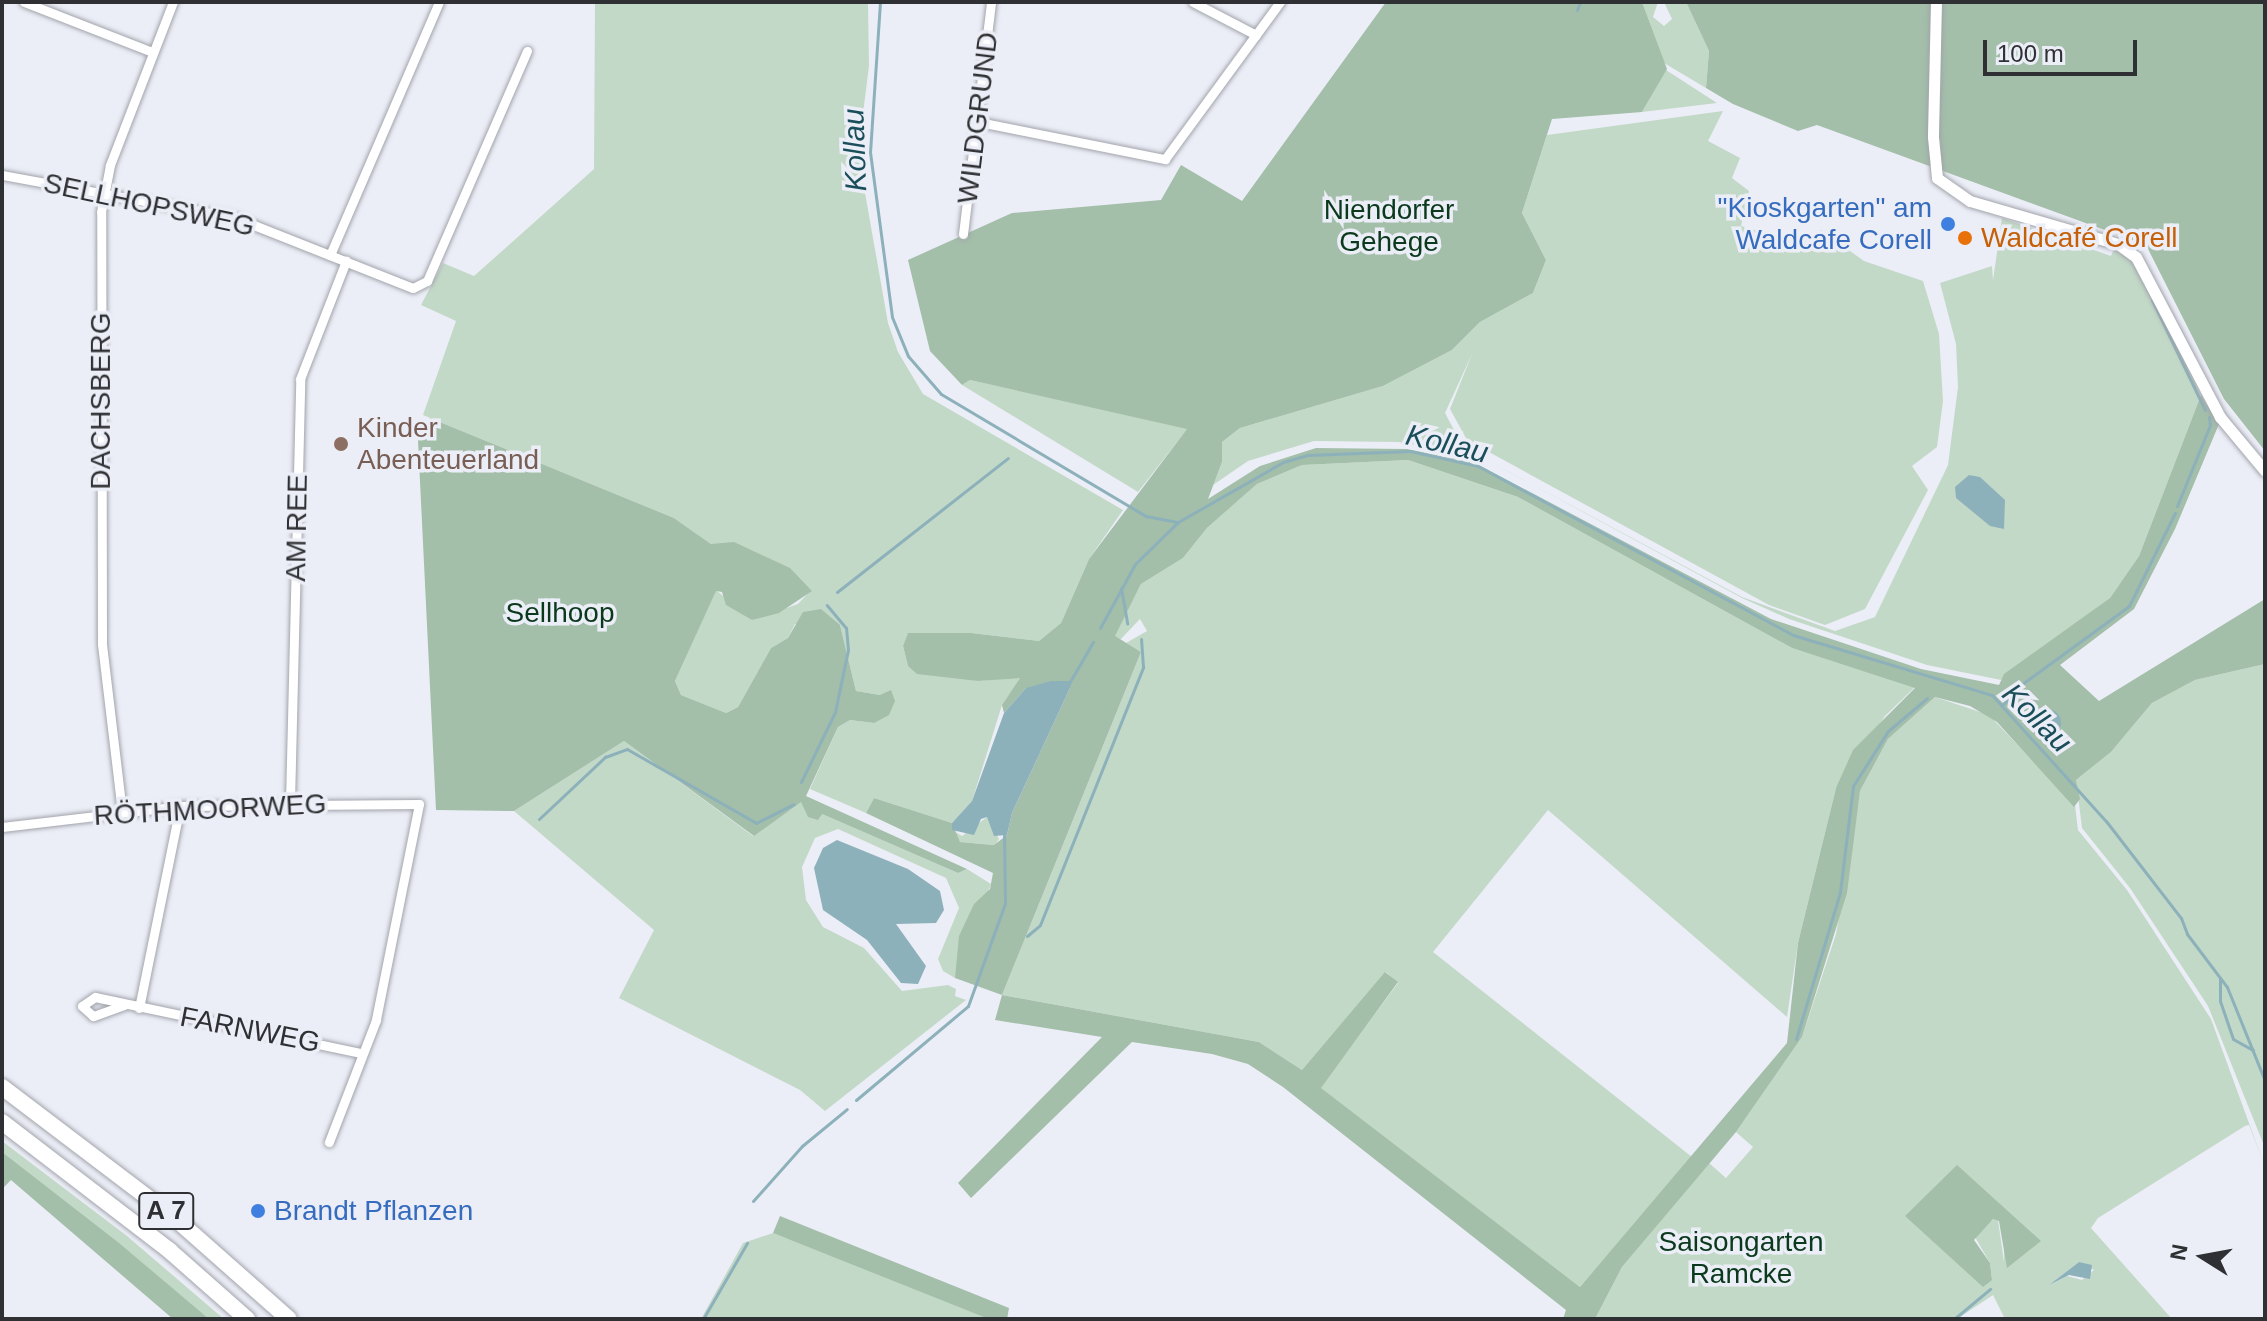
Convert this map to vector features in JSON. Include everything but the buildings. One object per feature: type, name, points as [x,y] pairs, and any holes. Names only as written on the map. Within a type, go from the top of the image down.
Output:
[{"type":"highway","name":"A 7","points":[[2,1087],[177,1220],[289,1319]]},
{"type":"highway","name":"A 7","points":[[2,1122],[170,1251],[247,1319]]},
{"type":"street","points":[[24,2],[152,52]]},
{"type":"street","name":"DACHSBERG","points":[[122,812],[102,644],[104,192],[152,52],[173,2]]},
{"type":"street","points":[[330,255],[439,2]]},
{"type":"street","name":"WILDGRUND","points":[[963,234],[979,122],[991,2]]},
{"type":"street","points":[[1193,2],[1256,35]]},
{"type":"street","points":[[979,122],[1165,159],[1280,2]]},
{"type":"street","points":[[1936,2],[1933,137],[1937,178],[1970,201],[2118,244],[2136,257],[2220,417],[2265,471]]},
{"type":"street","name":"SELLHOPSWEG","points":[[2,175],[236,218],[413,288],[427,281],[527,51]]},
{"type":"street","name":"AM REE","points":[[290,802],[300,379],[346,261]]},
{"type":"street","name":"RÖTHMOORWEG","points":[[2,827],[180,806],[290,802],[419,804],[376,1020],[361,1053]]},
{"type":"street","points":[[139,1008],[180,806]]},
{"type":"street","name":"FARNWEG","points":[[124,1005],[361,1053]]},
{"type":"street","points":[[329,1142],[361,1053]]},
{"type":"green space","points":[[595,2],[868,2],[869,66],[858,153],[888,323],[898,352],[923,394],[1123,510],[1089,559],[1061,623],[1039,641],[971,633],[908,634],[903,646],[908,666],[978,681],[1021,677],[1002,705],[972,801],[952,823],[874,798],[866,813],[810,789],[838,727],[850,720],[874,723],[880,695],[856,691],[840,625],[795,624],[788,638],[771,648],[738,707],[726,713],[681,695],[675,681],[716,590],[752,620],[798,604],[811,590],[711,544],[674,518],[423,415],[456,321],[421,305],[443,263],[474,276],[594,169]]},
{"type":"green space","name":"Niendorfer Gehege","points":[[1386,2],[1642,2],[1667,69],[1642,112],[1552,119],[1522,213],[1546,260],[1533,293],[1480,322],[1452,350],[1383,386],[1240,428],[1222,442],[1222,462],[1208,499],[1260,466],[1316,448],[1407,449],[1475,463],[1771,619],[1921,669],[1999,685],[2004,674],[2110,598],[2139,556],[2201,395],[2219,424],[2175,529],[2134,609],[2060,665],[2099,701],[2265,599],[2265,664],[2195,680],[2152,703],[2111,752],[2076,780],[2080,799],[2074,807],[1997,722],[1970,706],[1935,697],[1888,739],[1860,791],[1847,893],[1802,1037],[1736,1132],[1622,1267],[1595,1319],[1563,1319],[1566,1310],[1283,1087],[1248,1064],[1212,1054],[1132,1042],[971,1198],[958,1183],[1102,1037],[995,1020],[1002,995],[955,978],[959,936],[974,904],[990,889],[993,873],[866,813],[874,798],[952,823],[960,842],[994,845],[1007,835],[1012,813],[1070,688],[1026,688],[1004,713],[1002,705],[1020,678],[978,681],[917,674],[908,666],[903,646],[908,633],[971,633],[1039,641],[1061,623],[1089,559],[1187,429],[970,380],[962,385],[930,351],[908,260],[1012,213],[1161,200],[1181,165],[1242,201]],"holes":[[[1408,460],[1518,497],[1792,648],[1915,688],[1853,750],[1836,788],[1798,943],[1787,1043],[1580,1287],[1321,1088],[1398,982],[1385,972],[1302,1070],[1259,1042],[1002,995],[1141,652],[1115,636],[1141,584],[1183,558],[1207,528],[1257,484],[1302,465]]]},
{"type":"green space","points":[[1642,2],[1658,2],[1653,17],[1664,26],[1672,19],[1664,2],[1686,2],[1709,51],[1706,88],[1664,63]]},
{"type":"green space","points":[[1686,2],[2265,2],[2265,451],[2224,399],[2146,245],[1817,125],[1798,131],[1733,104],[1706,88],[1709,51]]},
{"type":"green space","points":[[1666,70],[1717,103],[1642,112]]},
{"type":"green space","points":[[1723,111],[1708,141],[1740,158],[1732,178],[1749,191],[1741,226],[1796,242],[1821,230],[1864,261],[1923,281],[1939,334],[1943,401],[1937,447],[1912,466],[1928,490],[1865,609],[1825,625],[1769,605],[1467,440],[1450,409],[1472,354],[1445,413],[1461,443],[1485,459],[1398,442],[1314,441],[1248,461],[1213,485],[1222,462],[1222,442],[1240,428],[1383,386],[1452,350],[1480,322],[1533,293],[1546,260],[1522,213],[1547,135]]},
{"type":"green space","points":[[2002,218],[2111,256],[2114,249],[2132,261],[2148,283],[2201,395],[2139,556],[2110,598],[2001,680],[1927,665],[1789,619],[1742,598],[1485,459],[1742,597],[1835,631],[1875,617],[1948,465],[1958,387],[1956,344],[1940,283],[1992,266],[1993,280]]},
{"type":"green space","points":[[970,380],[1188,428],[1138,492],[962,385]]},
{"type":"green space","name":"Sellhoop","points":[[430,418],[674,518],[711,544],[734,542],[790,568],[812,591],[779,613],[752,620],[726,605],[722,592],[716,591],[675,681],[681,695],[726,713],[738,707],[771,648],[788,638],[803,612],[821,609],[840,625],[856,691],[880,695],[891,690],[895,701],[889,715],[874,723],[850,720],[838,727],[806,796],[967,869],[958,873],[822,814],[818,820],[808,817],[801,802],[754,836],[624,741],[514,811],[436,810],[418,440]]},
{"type":"green space","points":[[1408,460],[1518,497],[1792,648],[1915,687],[1885,716],[1836,788],[1798,943],[1787,1017],[1548,810],[1433,952],[1692,1157],[1580,1287],[1320,1088],[1398,983],[1386,972],[1302,1070],[1259,1042],[1002,995],[1141,652],[1126,643],[1147,631],[1140,619],[1120,640],[1114,637],[1141,584],[1183,558],[1207,528],[1257,484],[1302,465]]},
{"type":"green space","points":[[2265,664],[2265,1148],[2208,1006],[2130,888],[2082,828],[2076,780],[2111,752],[2152,703],[2195,680]]},
{"type":"green space","name":"Saisongarten Ramcke","points":[[1935,697],[1989,715],[2075,805],[2078,830],[2127,890],[2211,1019],[2265,1167],[2249,1125],[2245,1126],[2098,1218],[2091,1228],[2172,1319],[2005,1319],[1993,1295],[1957,1319],[1595,1319],[1622,1267],[1709,1163],[1726,1178],[1753,1147],[1736,1132],[1802,1037],[1836,934],[1860,791],[1888,739]],"holes":[[[2004,1209],[2004,1262],[1998,1220],[1993,1219],[1975,1237],[1990,1263],[1992,1280],[1905,1216]],[[2079,1262],[2094,1270],[2082,1280],[2067,1276],[2049,1285]]]},
{"type":"green space","points":[[624,741],[753,836],[802,801],[822,814],[958,873],[967,869],[991,884],[955,978],[943,971],[938,959],[959,908],[946,878],[838,829],[815,838],[802,867],[806,900],[823,927],[864,948],[902,991],[948,985],[956,989],[955,996],[966,1000],[825,1111],[800,1090],[619,998],[654,930],[514,811]]},
{"type":"green space","points":[[987,817],[999,839],[995,845],[960,842],[952,830],[962,836]]},
{"type":"green space","points":[[2,1141],[127,1236],[224,1319],[209,1319],[2,1152]]},
{"type":"green space","points":[[2,1152],[119,1243],[209,1319],[173,1319],[11,1180],[2,1189]]},
{"type":"green space","points":[[1957,1165],[2041,1241],[2007,1268],[1999,1221],[1993,1219],[1974,1240],[1990,1263],[1992,1280],[1983,1287],[1905,1216]]},
{"type":"green space","points":[[780,1216],[1009,1308],[1007,1319],[989,1319],[773,1233]]},
{"type":"green space","points":[[773,1233],[990,1317],[701,1319],[743,1243]]},
{"type":"water","points":[[1969,475],[1980,477],[2005,500],[2004,529],[1990,526],[1956,498],[1955,487]]},
{"type":"water","points":[[1051,681],[1071,681],[1070,688],[1012,813],[1007,835],[994,836],[987,817],[981,819],[974,835],[952,830],[952,823],[972,801],[1004,713],[1026,688]]},
{"type":"water","points":[[2047,709],[2057,713],[2061,723],[2057,733],[2047,737],[2037,733],[2033,723],[2037,713]]},
{"type":"water","points":[[837,840],[908,869],[940,891],[944,910],[936,923],[896,924],[926,966],[918,984],[901,983],[867,940],[823,910],[814,868],[823,848]]},
{"type":"water","points":[[2079,1262],[2092,1265],[2090,1279],[2069,1275],[2049,1285]]},
{"type":"waterway","name":"Kollau","points":[[880,2],[870,152],[892,317],[908,356],[941,394],[1146,516],[1178,522],[1283,462],[1308,455],[1410,451],[1478,466],[1793,635],[1992,695],[2106,821],[2181,918],[2187,934],[2227,987],[2265,1081]]},
{"type":"waterway","points":[[1577,10],[1580,2]]},
{"type":"waterway","points":[[2152,300],[2205,410]]},
{"type":"waterway","points":[[2177,506],[2210,425],[2209,417]]},
{"type":"waterway","points":[[837,592],[1008,458]]},
{"type":"waterway","points":[[2003,704],[2018,687],[2129,606],[2175,513]]},
{"type":"waterway","points":[[1100,628],[1135,564],[1178,522]]},
{"type":"waterway","points":[[1121,588],[1127,623]]},
{"type":"waterway","points":[[801,782],[835,712],[848,650],[846,628],[827,605]]},
{"type":"waterway","points":[[1027,936],[1040,925],[1143,667],[1141,639]]},
{"type":"waterway","points":[[1068,685],[1093,642]]},
{"type":"waterway","points":[[1796,1039],[1840,892],[1853,786],[1888,731],[1927,698]]},
{"type":"waterway","points":[[539,819],[605,757],[627,749],[756,823],[794,804]]},
{"type":"waterway","points":[[856,1100],[968,1006],[1005,903],[1004,835]]},
{"type":"waterway","name":"Kollau","points":[[2220,978],[2220,1001],[2233,1039],[2253,1050]]},
{"type":"waterway","points":[[2265,1097],[2265,1117]]},
{"type":"waterway","points":[[753,1201],[802,1146],[847,1109]]},
{"type":"waterway","points":[[703,1319],[747,1243]]},
{"type":"waterway","points":[[1954,1319],[1990,1289]]},
{"type":"place","name":"\"Kioskgarten\" am Waldcafe Corell","points":[[1948,224]]},
{"type":"place","name":"Waldcafé Corell","points":[[1965,238]]},
{"type":"place","name":"Kinder Abenteuerland","points":[[341,444]]},
{"type":"place","name":"Brandt Pflanzen","points":[[258,1211]]}]
